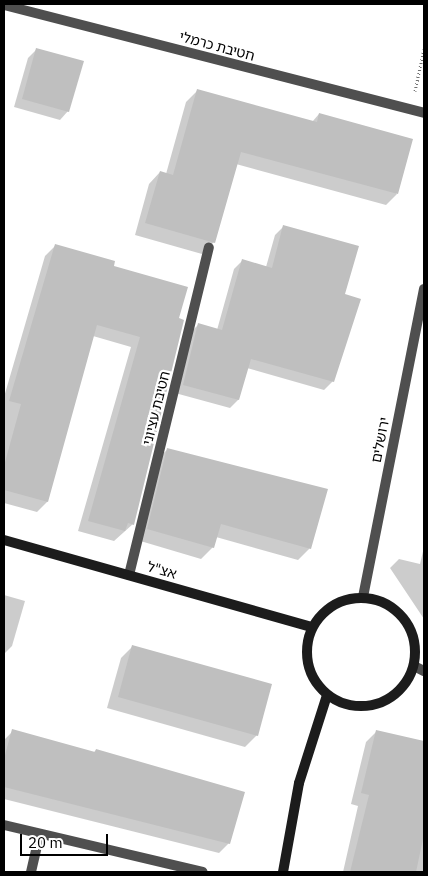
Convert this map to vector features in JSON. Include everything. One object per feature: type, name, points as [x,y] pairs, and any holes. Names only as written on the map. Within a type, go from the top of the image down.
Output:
[{"type":"street","name":"חטיבת כרמלי","points":[[4,5],[424,113]]},
{"type":"street","name":"חטיבת עציוני","points":[[129,575],[209,248]]},
{"type":"street","name":"ירושלים","points":[[363,597],[424,289]]},
{"type":"street","name":"אצ\"ל","points":[[4,540],[312,626]]},
{"type":"street","points":[[363,597],[393,608],[405,620],[412,634],[414,666],[406,682],[394,695],[378,704],[360,706],[342,704],[327,695],[314,681],[307,663],[306,644],[312,626],[333,605],[363,597]]},
{"type":"street","points":[[414,666],[424,671]]},
{"type":"street","points":[[283,872],[299,783],[327,695]]},
{"type":"street","points":[[4,825],[203,872]]},
{"type":"street","points":[[31,872],[40,834]]},
{"type":"path","points":[[411,111],[424,49]]},
{"type":"building","points":[[36,48],[84,61],[69,112],[22,99]]},
{"type":"building","points":[[197,89],[317,122],[319,113],[413,139],[398,194],[241,152],[215,243],[145,223],[160,171],[173,175]]},
{"type":"building","points":[[283,225],[359,246],[345,294],[361,299],[334,382],[251,359],[239,400],[183,385],[198,323],[222,330],[242,259],[272,268]]},
{"type":"building","points":[[55,244],[115,261],[114,266],[188,287],[179,318],[184,320],[134,525],[128,523],[125,531],[88,521],[140,337],[97,325],[48,502],[4,490],[4,466],[21,404],[9,401]]},
{"type":"building","points":[[167,448],[328,489],[311,549],[221,524],[214,548],[147,529]]},
{"type":"building","points":[[132,645],[272,684],[258,736],[118,697]]},
{"type":"building","points":[[12,729],[95,752],[96,749],[245,792],[230,844],[4,787],[4,759]]},
{"type":"building","points":[[376,730],[424,741],[424,834],[416,872],[350,872],[369,795],[361,793]]}]
